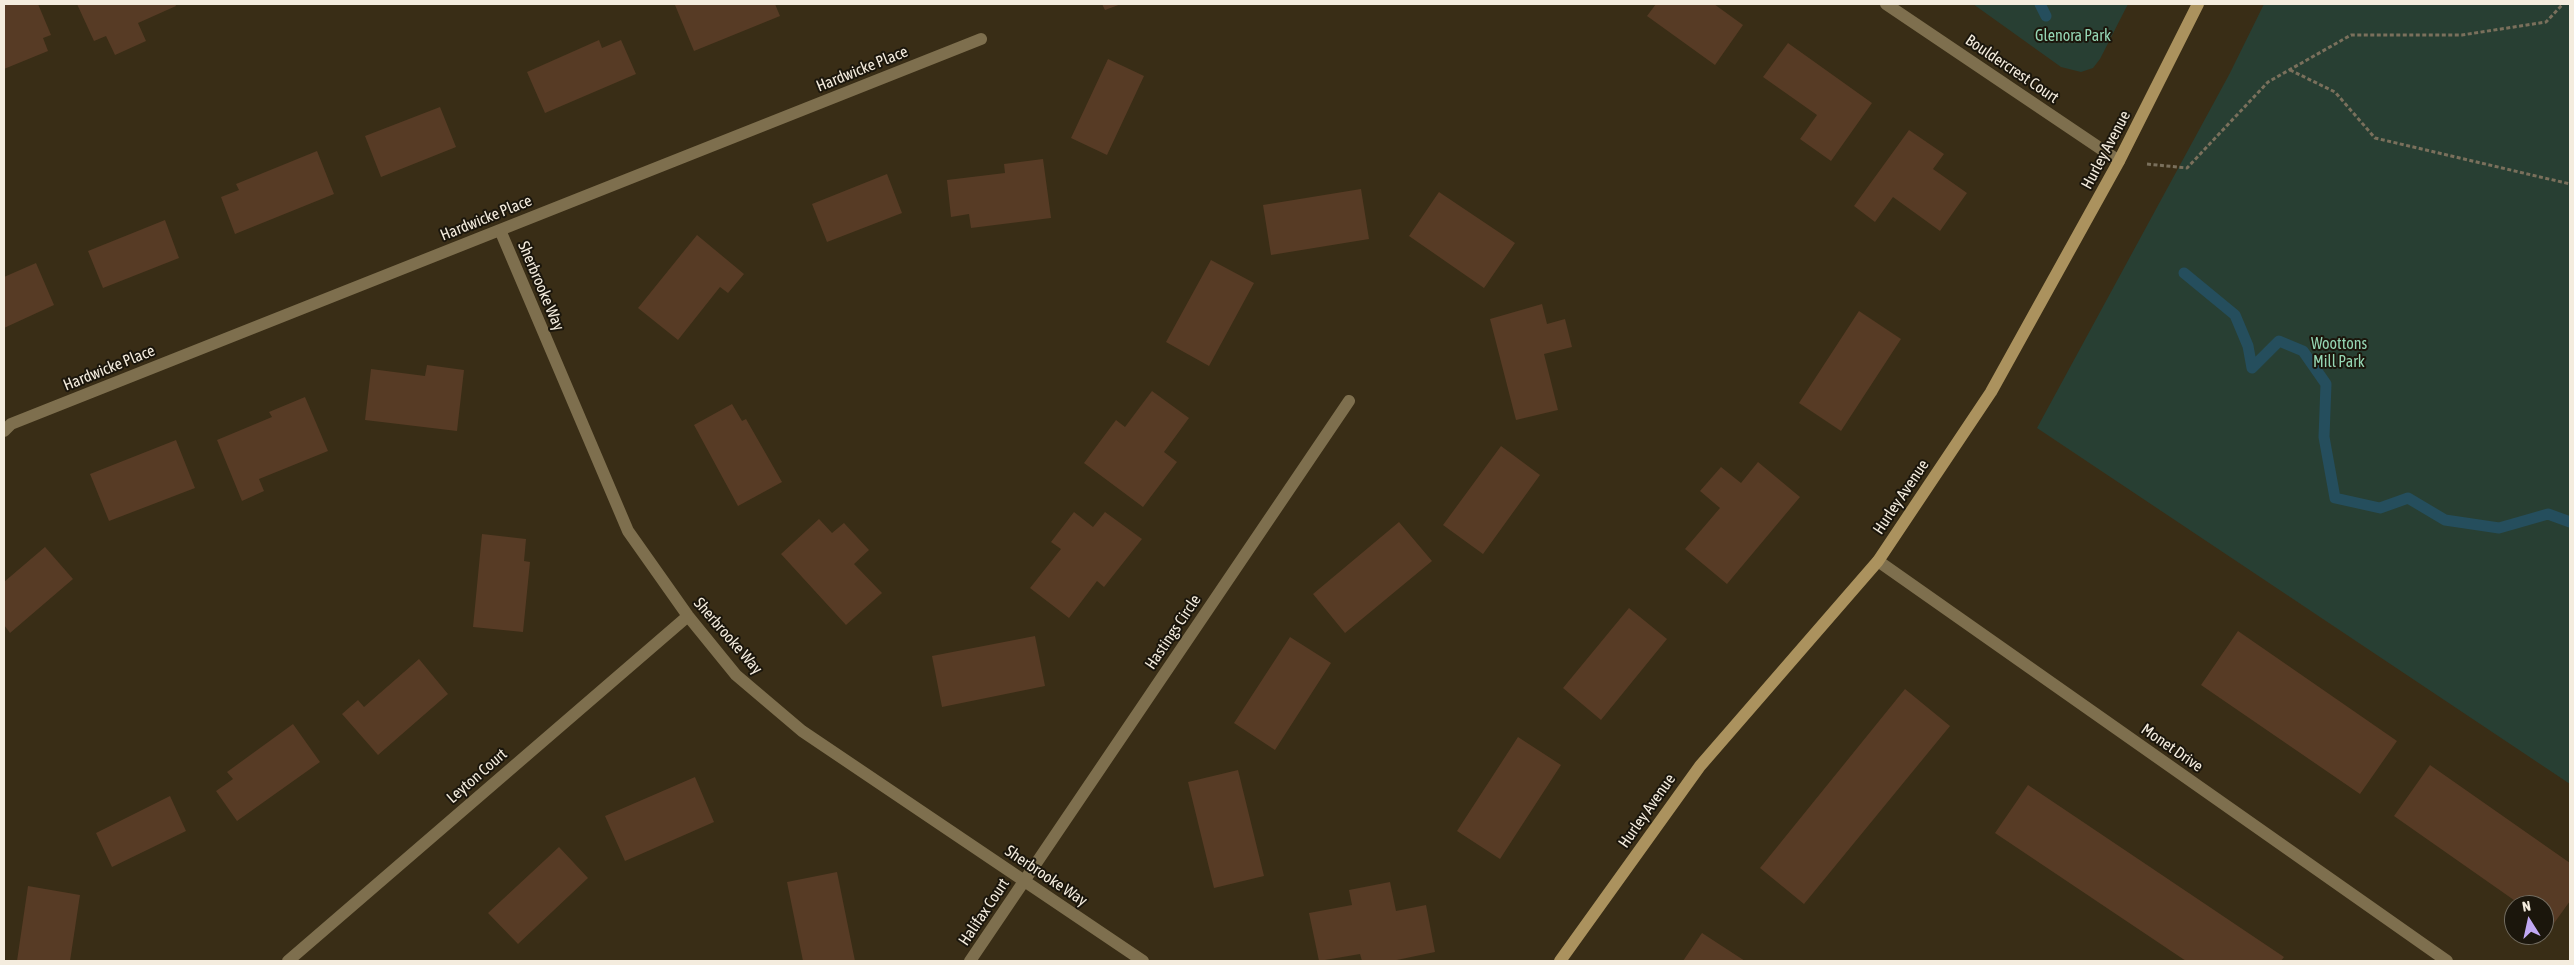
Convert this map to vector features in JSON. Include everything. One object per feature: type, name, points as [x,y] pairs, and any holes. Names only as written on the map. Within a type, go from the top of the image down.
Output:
[{"type":"street","name":"Bouldercrest Court","points":[[1886,4],[2119,162]]},
{"type":"street","name":"Hurley Avenue","points":[[1560,961],[1700,766],[1878,561],[1991,392],[2119,162],[2198,4]]},
{"type":"street","name":"Hardwicke Place","points":[[4,431],[11,424],[981,39]]},
{"type":"street","name":"Sherbrooke Way","points":[[500,230],[628,531],[688,616],[736,675],[802,731],[1143,961]]},
{"type":"street","name":"Hastings Circle","points":[[1024,881],[1349,401]]},
{"type":"street","name":"Monet Drive","points":[[1878,561],[2447,961]]},
{"type":"street","name":"Leyton Court","points":[[288,961],[688,616]]},
{"type":"street","name":"Halifax Court","points":[[970,961],[1024,881]]},
{"type":"path","points":[[2119,162],[2187,168],[2268,82],[2351,35],[2462,35],[2546,22],[2563,4]]},
{"type":"path","points":[[2290,70],[2336,92],[2375,138],[2570,184]]},
{"type":"green space","name":"Glenora Park","points":[[1973,4],[2128,4],[2100,59],[2093,68],[2081,72],[2061,67]]},
{"type":"green space","name":"Woottons Mill Park","points":[[2264,4],[2570,4],[2570,784],[2037,428],[2230,73]]},
{"type":"building","points":[[4,4],[38,4],[51,35],[43,38],[48,51],[4,69]]},
{"type":"building","points":[[77,4],[175,4],[176,6],[138,23],[146,41],[115,55],[106,36],[94,41]]},
{"type":"building","points":[[775,4],[780,16],[694,51],[675,5]]},
{"type":"building","points":[[1102,4],[1121,4],[1105,10]]},
{"type":"building","points":[[1656,4],[1714,4],[1743,25],[1715,65],[1647,16]]},
{"type":"building","points":[[599,40],[602,48],[621,40],[636,74],[545,113],[527,72]]},
{"type":"building","points":[[1788,43],[1872,103],[1831,161],[1800,139],[1817,115],[1763,77]]},
{"type":"building","points":[[1108,59],[1144,76],[1107,155],[1071,138]]},
{"type":"building","points":[[440,107],[456,147],[381,177],[365,136]]},
{"type":"building","points":[[1909,130],[1944,154],[1933,169],[1967,193],[1940,231],[1893,197],[1875,222],[1854,206]]},
{"type":"building","points":[[317,151],[334,194],[235,234],[221,197],[239,190],[236,184]]},
{"type":"building","points":[[1043,159],[1051,218],[971,228],[969,214],[951,217],[947,180],[1005,173],[1004,164]]},
{"type":"building","points":[[887,174],[902,213],[827,242],[812,204]]},
{"type":"building","points":[[1361,189],[1369,239],[1271,255],[1263,205]]},
{"type":"building","points":[[1439,192],[1515,243],[1484,288],[1409,236]]},
{"type":"building","points":[[165,220],[179,258],[103,288],[88,251]]},
{"type":"building","points":[[697,235],[744,274],[728,293],[720,287],[678,340],[638,308]]},
{"type":"building","points":[[1211,260],[1254,283],[1209,366],[1166,342]]},
{"type":"building","points":[[36,263],[54,305],[4,328],[4,277]]},
{"type":"building","points":[[1542,304],[1547,324],[1565,319],[1572,347],[1544,354],[1558,410],[1516,420],[1490,319]]},
{"type":"building","points":[[1859,311],[1901,339],[1841,431],[1799,403]]},
{"type":"building","points":[[427,365],[464,370],[457,431],[365,420],[371,369],[425,376]]},
{"type":"building","points":[[1152,391],[1189,418],[1164,452],[1177,462],[1143,507],[1084,463],[1116,420],[1125,427]]},
{"type":"building","points":[[305,397],[328,451],[259,479],[264,491],[242,501],[217,440],[272,417],[269,412]]},
{"type":"building","points":[[732,404],[742,421],[746,419],[782,482],[738,506],[694,425]]},
{"type":"building","points":[[176,440],[195,488],[109,521],[90,474]]},
{"type":"building","points":[[1501,446],[1540,475],[1483,554],[1443,525]]},
{"type":"building","points":[[1758,462],[1800,497],[1727,584],[1685,549],[1720,508],[1700,491],[1721,467],[1741,483]]},
{"type":"building","points":[[1074,512],[1093,527],[1105,512],[1142,539],[1104,587],[1097,581],[1069,618],[1030,588],[1061,549],[1051,542]]},
{"type":"building","points":[[819,519],[832,533],[844,523],[869,550],[854,564],[882,593],[846,625],[781,554]]},
{"type":"building","points":[[1399,522],[1432,561],[1345,633],[1313,594]]},
{"type":"building","points":[[482,534],[526,539],[524,561],[530,562],[523,632],[473,627]]},
{"type":"building","points":[[45,547],[73,579],[10,633],[4,625],[4,582]]},
{"type":"building","points":[[1629,608],[1667,639],[1601,720],[1563,688]]},
{"type":"building","points":[[2238,631],[2397,741],[2360,794],[2201,685]]},
{"type":"building","points":[[1035,636],[1045,686],[942,707],[932,656]]},
{"type":"building","points":[[1290,637],[1331,663],[1275,750],[1234,723]]},
{"type":"building","points":[[419,659],[448,694],[378,755],[342,714],[358,700],[364,707]]},
{"type":"building","points":[[1905,689],[1950,726],[1804,904],[1760,868]]},
{"type":"building","points":[[293,724],[320,762],[237,821],[216,791],[233,779],[227,772]]},
{"type":"building","points":[[1518,737],[1561,765],[1500,859],[1457,831]]},
{"type":"building","points":[[2430,765],[2570,863],[2570,901],[2554,923],[2554,895],[2507,895],[2394,816]]},
{"type":"building","points":[[1238,770],[1264,876],[1214,888],[1188,782]]},
{"type":"building","points":[[695,777],[714,822],[625,861],[605,816]]},
{"type":"building","points":[[2028,785],[2284,957],[2281,961],[2186,961],[1995,833]]},
{"type":"building","points":[[170,796],[186,831],[112,867],[96,833]]},
{"type":"building","points":[[559,847],[588,878],[518,944],[488,913]]},
{"type":"building","points":[[837,872],[855,961],[803,961],[787,882]]},
{"type":"building","points":[[1390,882],[1396,911],[1426,905],[1435,952],[1392,961],[1362,961],[1360,954],[1319,961],[1309,913],[1352,905],[1349,890]]},
{"type":"building","points":[[28,886],[80,895],[70,961],[17,961]]},
{"type":"building","points":[[1702,933],[1745,961],[1683,961]]},
{"type":"waterway","points":[[2040,4],[2046,16]]},
{"type":"waterway","points":[[2184,273],[2235,315],[2248,346],[2252,368],[2279,341],[2303,351],[2326,384],[2324,437],[2335,498],[2380,508],[2408,498],[2445,520],[2499,528],[2548,514],[2570,522]]}]
